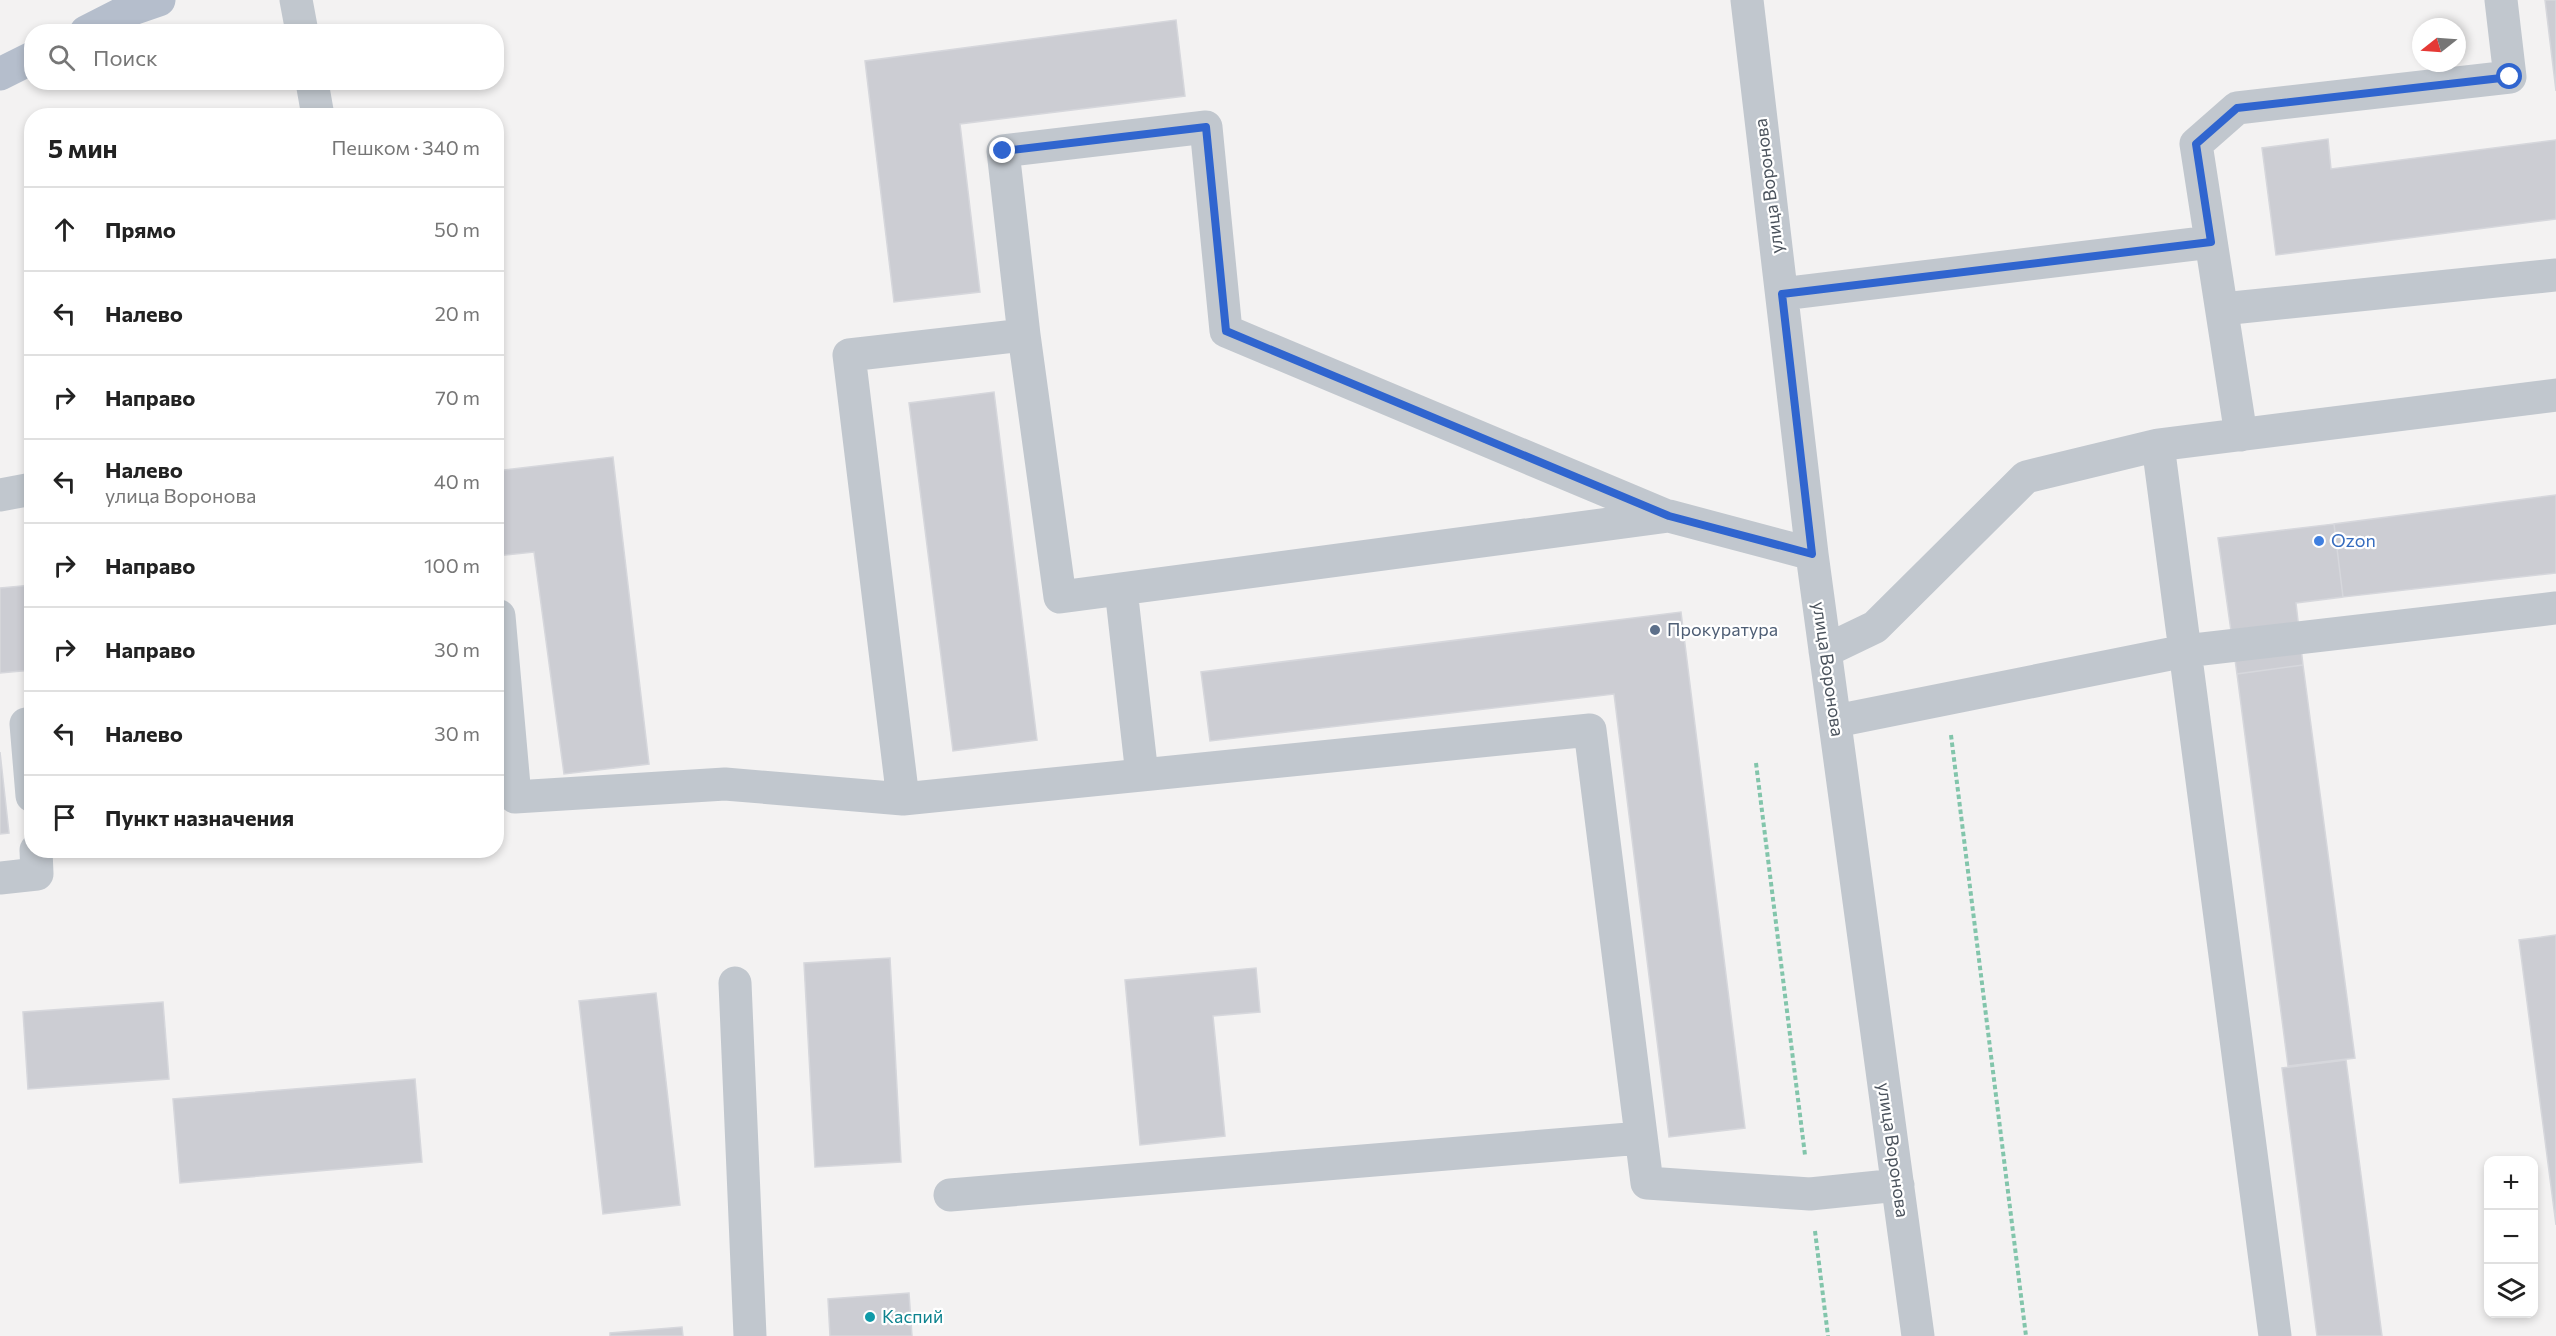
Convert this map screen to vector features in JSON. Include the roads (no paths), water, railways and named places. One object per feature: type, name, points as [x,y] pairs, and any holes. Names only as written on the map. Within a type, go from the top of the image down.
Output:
[{"type":"main road","points":[[102,24],[127,11],[159,0]]},
{"type":"main road","points":[[0,74],[24,62]]},
{"type":"street","points":[[296,0],[300,24]]},
{"type":"street","name":"улица Воронова","points":[[1748,0],[1812,554],[1918,1336]]},
{"type":"street","points":[[2241,435],[2196,144],[2237,108],[2510,77],[2501,0]]},
{"type":"street","points":[[313,90],[317,108]]},
{"type":"street","points":[[1669,516],[1060,597],[1024,334],[1003,151],[1206,127],[1226,331],[1669,516],[1812,554]]},
{"type":"street","points":[[1782,294],[2211,242]]},
{"type":"street","points":[[2222,309],[2556,274]]},
{"type":"street","points":[[903,799],[849,355],[1024,334]]},
{"type":"street","points":[[1825,651],[1875,627],[2026,477],[2158,446],[2556,395]]},
{"type":"street","points":[[2158,446],[2275,1336]]},
{"type":"street","points":[[0,495],[24,490]]},
{"type":"street","points":[[1121,589],[1142,775]]},
{"type":"street","points":[[1836,721],[2185,651],[2556,608]]},
{"type":"street","points":[[504,672],[515,797],[725,784],[903,799],[1590,730],[1647,1183],[1810,1194],[1898,1185]]},
{"type":"street","points":[[0,878],[37,874],[36,858]]},
{"type":"street","points":[[735,983],[750,1336]]},
{"type":"street","points":[[950,1194],[1641,1138]]},
{"type":"place","name":"Ozon","points":[[2319,541]]},
{"type":"place","name":"Прокуратура","points":[[1655,630]]},
{"type":"place","name":"Каспий","points":[[870,1317]]}]
